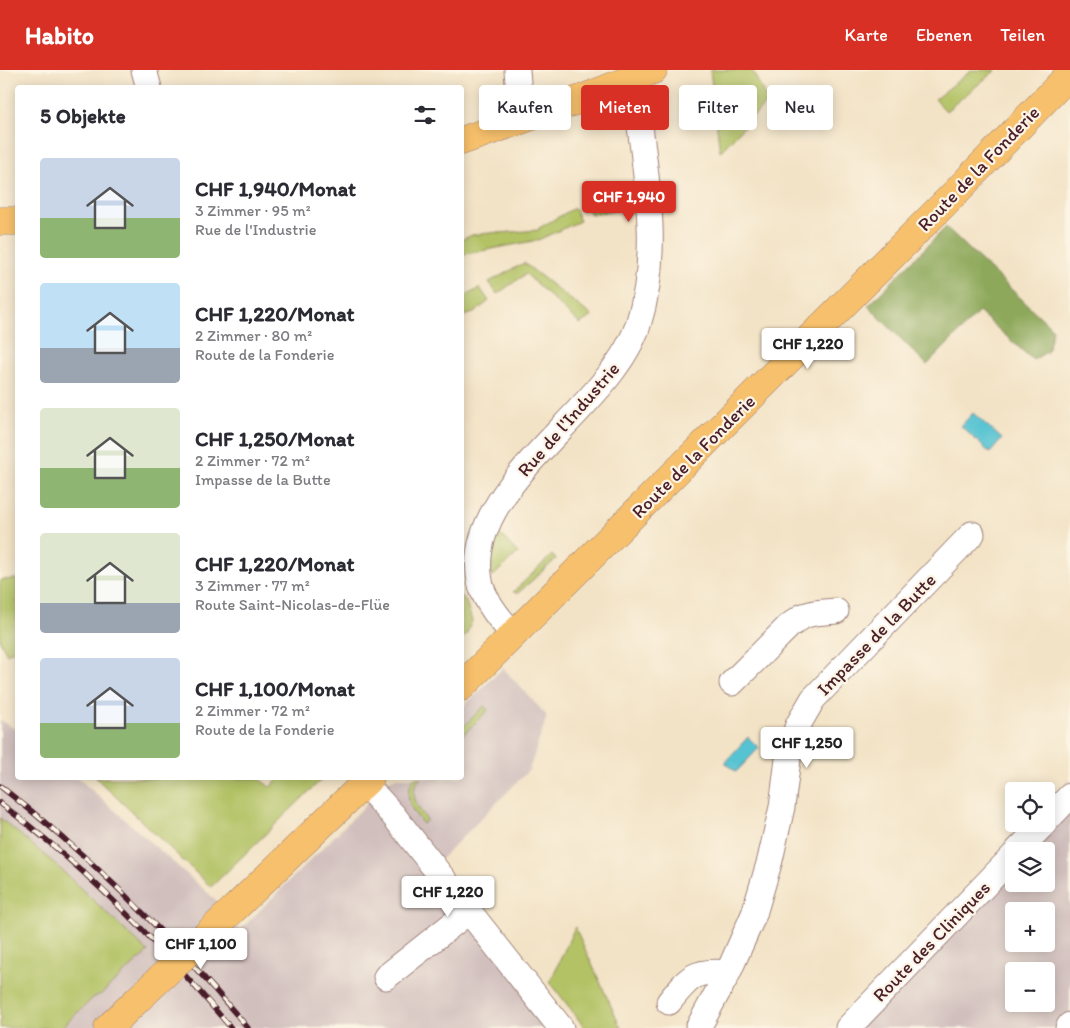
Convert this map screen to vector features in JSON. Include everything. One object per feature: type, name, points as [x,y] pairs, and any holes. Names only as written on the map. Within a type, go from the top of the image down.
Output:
[{"type":"main road","points":[[571,101],[640,73]]},
{"type":"main road","name":"Route de la Fonderie","points":[[464,684],[952,196],[1070,74]]},
{"type":"main road","points":[[464,139],[493,130]]},
{"type":"main road","points":[[0,221],[15,221]]},
{"type":"main road","points":[[108,1028],[367,780]]},
{"type":"street","points":[[144,70],[148,85]]},
{"type":"street","points":[[518,70],[519,85]]},
{"type":"street","name":"Rue de l'Industrie","points":[[514,635],[494,611],[480,582],[479,550],[490,518],[520,473],[590,399],[621,358],[637,327],[644,302],[649,277],[650,199],[640,73]]},
{"type":"street","name":"Impasse de la Butte","points":[[698,1028],[728,973],[754,914],[770,860],[782,807],[789,751],[798,724],[813,699],[972,534]]},
{"type":"street","points":[[732,683],[789,626],[803,616],[836,610]]},
{"type":"street","points":[[367,780],[468,912],[561,1028]]},
{"type":"street","points":[[1055,812],[1070,796]]},
{"type":"street","points":[[1026,842],[1036,832]]},
{"type":"street","name":"Route des Cliniques","points":[[848,1028],[1005,864]]},
{"type":"street","points":[[386,977],[468,912]]},
{"type":"street","points":[[670,1002],[681,986],[694,975],[709,970],[728,973]]},
{"type":"shaded area","points":[[503,668],[547,716],[529,770],[439,861],[570,1028],[56,1028],[0,856],[0,720],[15,729],[15,780],[80,780],[217,901],[240,930],[391,780],[464,780],[464,706]]},
{"type":"shaded area","points":[[1070,779],[1070,1028],[838,1028],[1005,848],[1005,892],[1055,892],[1055,842],[1011,842],[1020,832],[1055,832],[1055,795]]},
{"type":"green space","points":[[710,70],[752,70],[767,102],[757,113],[757,85],[712,85]]},
{"type":"green space","points":[[972,70],[996,70],[946,111],[935,99]]},
{"type":"green space","points":[[717,130],[741,130],[720,152]]},
{"type":"green space","points":[[617,183],[618,210],[591,214],[584,203]]},
{"type":"green space","points":[[574,208],[580,221],[538,240],[464,254],[464,239],[472,235],[539,230],[539,228]]},
{"type":"green space","points":[[946,227],[1053,329],[1048,351],[1033,360],[979,312],[927,365],[868,306]]},
{"type":"green space","points":[[524,263],[592,316],[580,324],[526,274],[497,294],[489,282]]},
{"type":"green space","points":[[480,288],[489,301],[474,313],[464,316],[464,296]]},
{"type":"green space","points":[[499,533],[518,553],[492,577],[491,555]]},
{"type":"green space","points":[[552,555],[556,559],[518,593],[513,592]]},
{"type":"green space","points":[[15,579],[15,650],[7,654],[0,641],[0,580]]},
{"type":"green space","points":[[464,599],[472,621],[464,637]]},
{"type":"green space","points":[[484,706],[488,710],[464,734],[464,726]]},
{"type":"green space","points":[[98,780],[261,780],[270,787],[278,780],[321,780],[211,887]]},
{"type":"green space","points":[[412,780],[419,780],[414,794],[417,805],[427,820],[423,824],[414,813],[409,802]]},
{"type":"green space","points":[[0,818],[54,863],[148,952],[101,994],[94,997],[61,1028],[0,1028]]},
{"type":"green space","points":[[575,927],[621,1028],[585,1028],[550,982]]},
{"type":"water","points":[[973,413],[1002,439],[990,453],[961,426]]},
{"type":"water","points":[[748,737],[759,748],[736,772],[725,762]]},
{"type":"railway","points":[[0,786],[67,841],[130,900],[191,963],[248,1028]]},
{"type":"railway","points":[[0,803],[63,854],[122,909],[178,967],[231,1028]]}]
